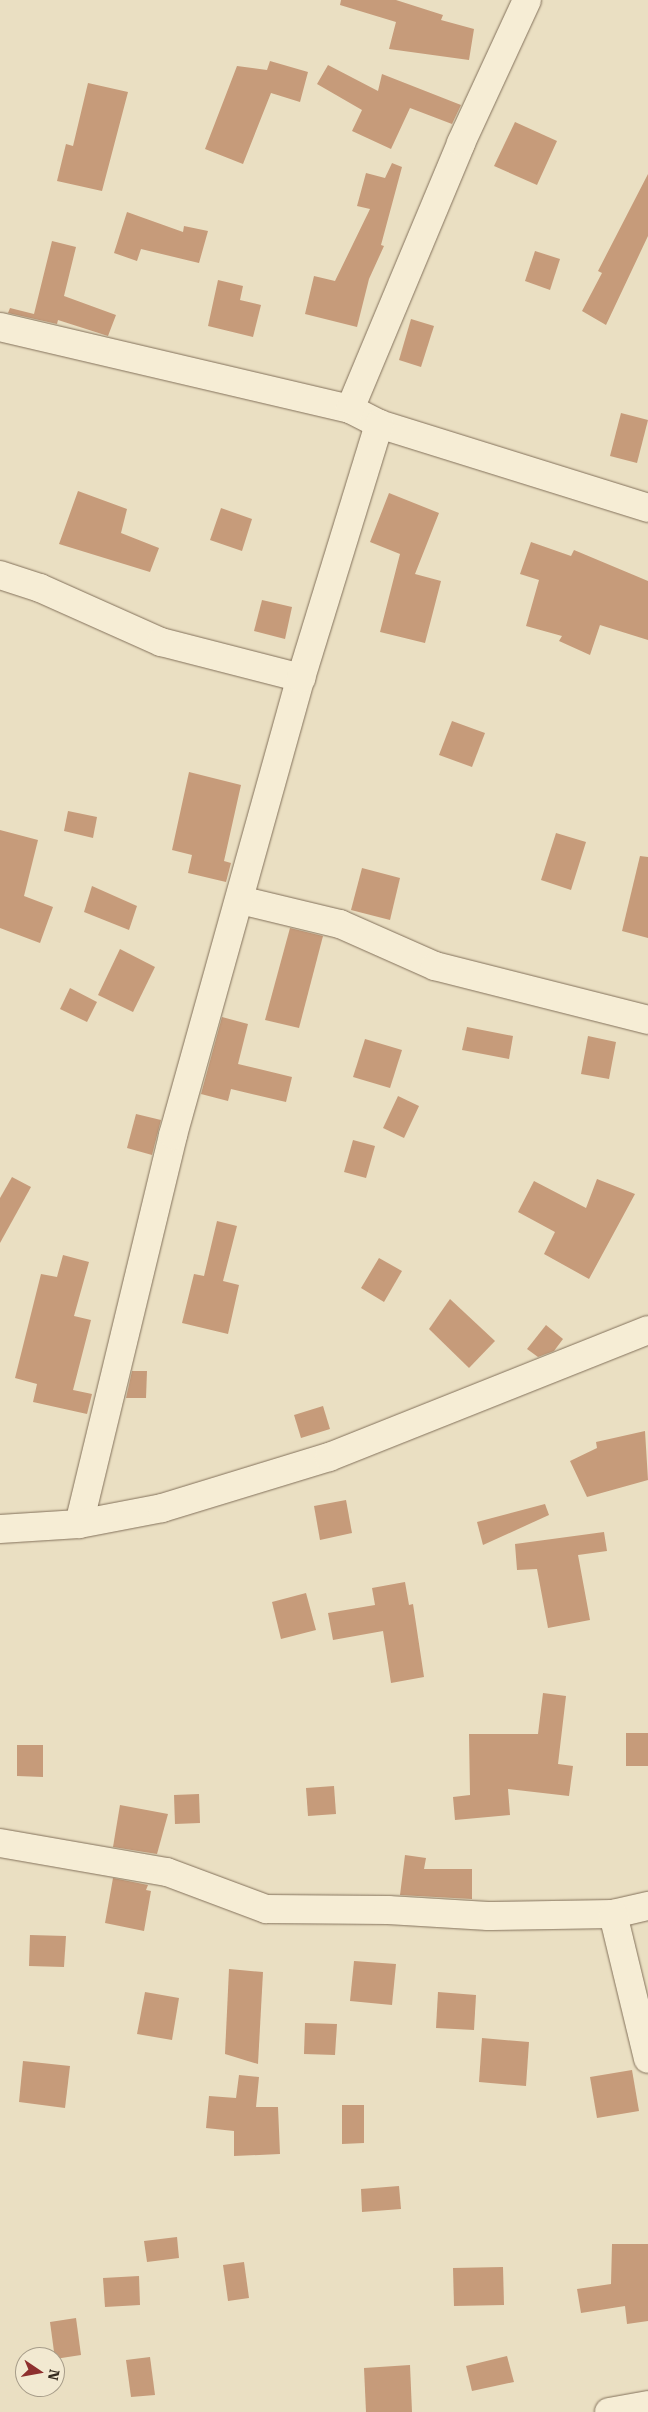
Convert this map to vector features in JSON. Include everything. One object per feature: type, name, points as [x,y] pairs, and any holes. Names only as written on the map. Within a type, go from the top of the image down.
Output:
[{"type":"street","points":[[350,409],[461,143],[526,0]]},
{"type":"street","points":[[0,327],[350,409],[379,424],[648,508]]},
{"type":"street","points":[[79,1524],[173,1135],[301,678],[379,424]]},
{"type":"street","points":[[0,575],[40,588],[161,642],[301,678]]},
{"type":"street","points":[[240,900],[340,924],[435,966],[648,1020]]},
{"type":"street","points":[[0,1529],[20,1531],[79,1524],[162,1508],[329,1457],[648,1330]]},
{"type":"street","points":[[0,1843],[167,1872],[266,1909],[388,1910],[488,1916],[613,1914],[648,1906]]},
{"type":"street","points":[[613,1914],[648,2059]]},
{"type":"street","points":[[609,2412],[648,2404]]},
{"type":"building","points":[[341,0],[396,0],[443,15],[441,20],[474,29],[469,60],[389,49],[396,22],[340,5]]},
{"type":"building","points":[[270,61],[308,72],[300,102],[271,93],[243,164],[205,149],[237,66],[267,70]]},
{"type":"building","points":[[328,65],[378,91],[382,74],[461,105],[452,124],[410,108],[391,149],[352,131],[362,110],[317,84]]},
{"type":"building","points":[[88,83],[128,92],[102,191],[57,181],[66,144],[73,146]]},
{"type":"building","points":[[515,122],[557,141],[537,185],[494,166]]},
{"type":"building","points":[[392,163],[402,167],[381,245],[384,246],[369,279],[357,327],[305,314],[314,276],[335,281],[370,209],[357,206],[366,173],[385,178]]},
{"type":"building","points":[[648,174],[648,236],[606,325],[582,311],[602,273],[598,271]]},
{"type":"building","points":[[127,212],[183,232],[184,226],[208,231],[199,263],[141,249],[137,261],[114,253]]},
{"type":"building","points":[[52,241],[76,247],[64,296],[116,315],[108,336],[58,320],[57,324],[8,313],[10,308],[34,314]]},
{"type":"building","points":[[535,251],[560,259],[550,290],[525,281]]},
{"type":"building","points":[[218,280],[243,286],[240,300],[261,305],[253,337],[208,326]]},
{"type":"building","points":[[411,319],[434,326],[421,367],[399,360]]},
{"type":"building","points":[[621,413],[648,420],[637,463],[610,456]]},
{"type":"building","points":[[78,491],[127,509],[121,533],[159,548],[150,572],[59,544]]},
{"type":"building","points":[[389,493],[439,513],[415,574],[441,581],[425,643],[380,632],[400,554],[370,542]]},
{"type":"building","points":[[221,508],[252,519],[242,551],[210,540]]},
{"type":"building","points":[[531,542],[571,556],[574,550],[648,581],[648,640],[600,625],[590,655],[559,641],[562,636],[526,626],[539,580],[520,574]]},
{"type":"building","points":[[262,600],[292,607],[285,639],[254,631]]},
{"type":"building","points":[[452,721],[485,733],[472,767],[439,755]]},
{"type":"building","points":[[189,772],[241,785],[224,861],[231,863],[226,882],[188,873],[192,855],[172,850]]},
{"type":"building","points":[[68,811],[97,817],[93,838],[64,831]]},
{"type":"building","points":[[0,830],[38,840],[24,896],[53,907],[40,943],[0,928]]},
{"type":"building","points":[[556,833],[586,842],[571,890],[541,880]]},
{"type":"building","points":[[640,856],[648,857],[648,938],[622,931]]},
{"type":"building","points":[[362,868],[400,878],[390,920],[351,910]]},
{"type":"building","points":[[92,886],[137,906],[129,930],[84,912]]},
{"type":"building","points":[[290,928],[323,936],[299,1028],[265,1020]]},
{"type":"building","points":[[120,949],[155,967],[133,1012],[98,995]]},
{"type":"building","points":[[70,988],[97,1002],[87,1022],[60,1009]]},
{"type":"building","points":[[222,1017],[248,1024],[238,1064],[292,1077],[286,1102],[231,1089],[228,1101],[201,1094]]},
{"type":"building","points":[[467,1027],[513,1036],[509,1059],[462,1050]]},
{"type":"building","points":[[588,1036],[616,1042],[609,1079],[581,1074]]},
{"type":"building","points":[[365,1039],[402,1050],[390,1088],[353,1077]]},
{"type":"building","points":[[398,1096],[419,1106],[404,1138],[383,1128]]},
{"type":"building","points":[[136,1114],[161,1120],[152,1155],[127,1148]]},
{"type":"building","points":[[353,1140],[375,1146],[366,1178],[344,1172]]},
{"type":"building","points":[[12,1177],[31,1187],[0,1243],[0,1198]]},
{"type":"building","points":[[597,1179],[635,1194],[589,1279],[544,1254],[555,1232],[518,1212],[534,1181],[586,1208]]},
{"type":"building","points":[[217,1221],[237,1226],[223,1281],[239,1285],[228,1334],[182,1323],[194,1274],[204,1276]]},
{"type":"building","points":[[63,1255],[89,1262],[74,1316],[91,1320],[73,1390],[92,1394],[87,1414],[33,1402],[37,1384],[15,1378],[41,1274],[57,1277]]},
{"type":"building","points":[[379,1258],[402,1271],[384,1302],[361,1288]]},
{"type":"building","points":[[450,1299],[495,1341],[469,1368],[429,1329]]},
{"type":"building","points":[[546,1325],[563,1339],[554,1351],[538,1357],[527,1349]]},
{"type":"building","points":[[132,1371],[147,1371],[146,1398],[126,1398]]},
{"type":"building","points":[[323,1406],[330,1429],[301,1438],[294,1415]]},
{"type":"building","points":[[645,1431],[648,1480],[587,1497],[570,1461],[597,1448],[596,1442]]},
{"type":"building","points":[[346,1500],[352,1533],[320,1540],[314,1506]]},
{"type":"building","points":[[545,1504],[549,1515],[483,1545],[477,1522]]},
{"type":"building","points":[[604,1532],[607,1551],[578,1555],[590,1620],[548,1628],[537,1569],[517,1570],[515,1544]]},
{"type":"building","points":[[405,1582],[409,1605],[413,1604],[424,1677],[391,1683],[383,1631],[333,1640],[328,1613],[375,1605],[372,1588]]},
{"type":"building","points":[[306,1593],[316,1630],[281,1639],[272,1602]]},
{"type":"building","points":[[543,1693],[566,1696],[558,1764],[573,1766],[569,1796],[508,1789],[510,1815],[455,1820],[453,1797],[470,1795],[469,1734],[538,1734]]},
{"type":"building","points":[[626,1733],[648,1733],[648,1766],[626,1766]]},
{"type":"building","points":[[17,1745],[43,1745],[43,1777],[17,1776]]},
{"type":"building","points":[[334,1786],[336,1814],[308,1816],[306,1788]]},
{"type":"building","points":[[199,1794],[200,1823],[175,1824],[174,1795]]},
{"type":"building","points":[[120,1805],[168,1814],[157,1854],[113,1847]]},
{"type":"building","points":[[405,1855],[426,1858],[424,1869],[472,1869],[472,1899],[400,1895]]},
{"type":"building","points":[[113,1878],[148,1885],[146,1890],[151,1891],[144,1931],[105,1923]]},
{"type":"building","points":[[30,1935],[66,1936],[64,1967],[29,1966]]},
{"type":"building","points":[[354,1961],[396,1964],[392,2005],[350,2001]]},
{"type":"building","points":[[229,1969],[263,1972],[258,2064],[225,2054]]},
{"type":"building","points":[[145,1992],[179,1998],[172,2040],[137,2034]]},
{"type":"building","points":[[438,1992],[476,1995],[474,2030],[436,2028]]},
{"type":"building","points":[[305,2023],[337,2024],[335,2055],[304,2054]]},
{"type":"building","points":[[482,2038],[529,2042],[526,2086],[479,2082]]},
{"type":"building","points":[[23,2061],[70,2066],[65,2108],[19,2102]]},
{"type":"building","points":[[632,2070],[639,2111],[597,2118],[590,2077]]},
{"type":"building","points":[[239,2075],[259,2077],[256,2107],[278,2107],[280,2154],[234,2156],[234,2131],[206,2128],[209,2096],[236,2098]]},
{"type":"building","points":[[342,2105],[364,2105],[364,2143],[342,2144]]},
{"type":"building","points":[[399,2186],[401,2209],[362,2212],[361,2189]]},
{"type":"building","points":[[177,2237],[179,2258],[147,2262],[144,2241]]},
{"type":"building","points":[[612,2244],[648,2244],[648,2321],[627,2324],[625,2306],[581,2313],[577,2289],[611,2284]]},
{"type":"building","points":[[244,2262],[249,2298],[228,2301],[223,2265]]},
{"type":"building","points":[[503,2267],[504,2305],[454,2306],[453,2268]]},
{"type":"building","points":[[139,2276],[140,2305],[105,2307],[103,2278]]},
{"type":"building","points":[[76,2318],[81,2355],[65,2357],[65,2347],[53,2347],[50,2322]]},
{"type":"building","points":[[507,2356],[514,2382],[472,2391],[466,2366]]},
{"type":"building","points":[[150,2357],[155,2395],[131,2397],[126,2360]]},
{"type":"building","points":[[410,2365],[412,2412],[366,2412],[364,2368]]}]
